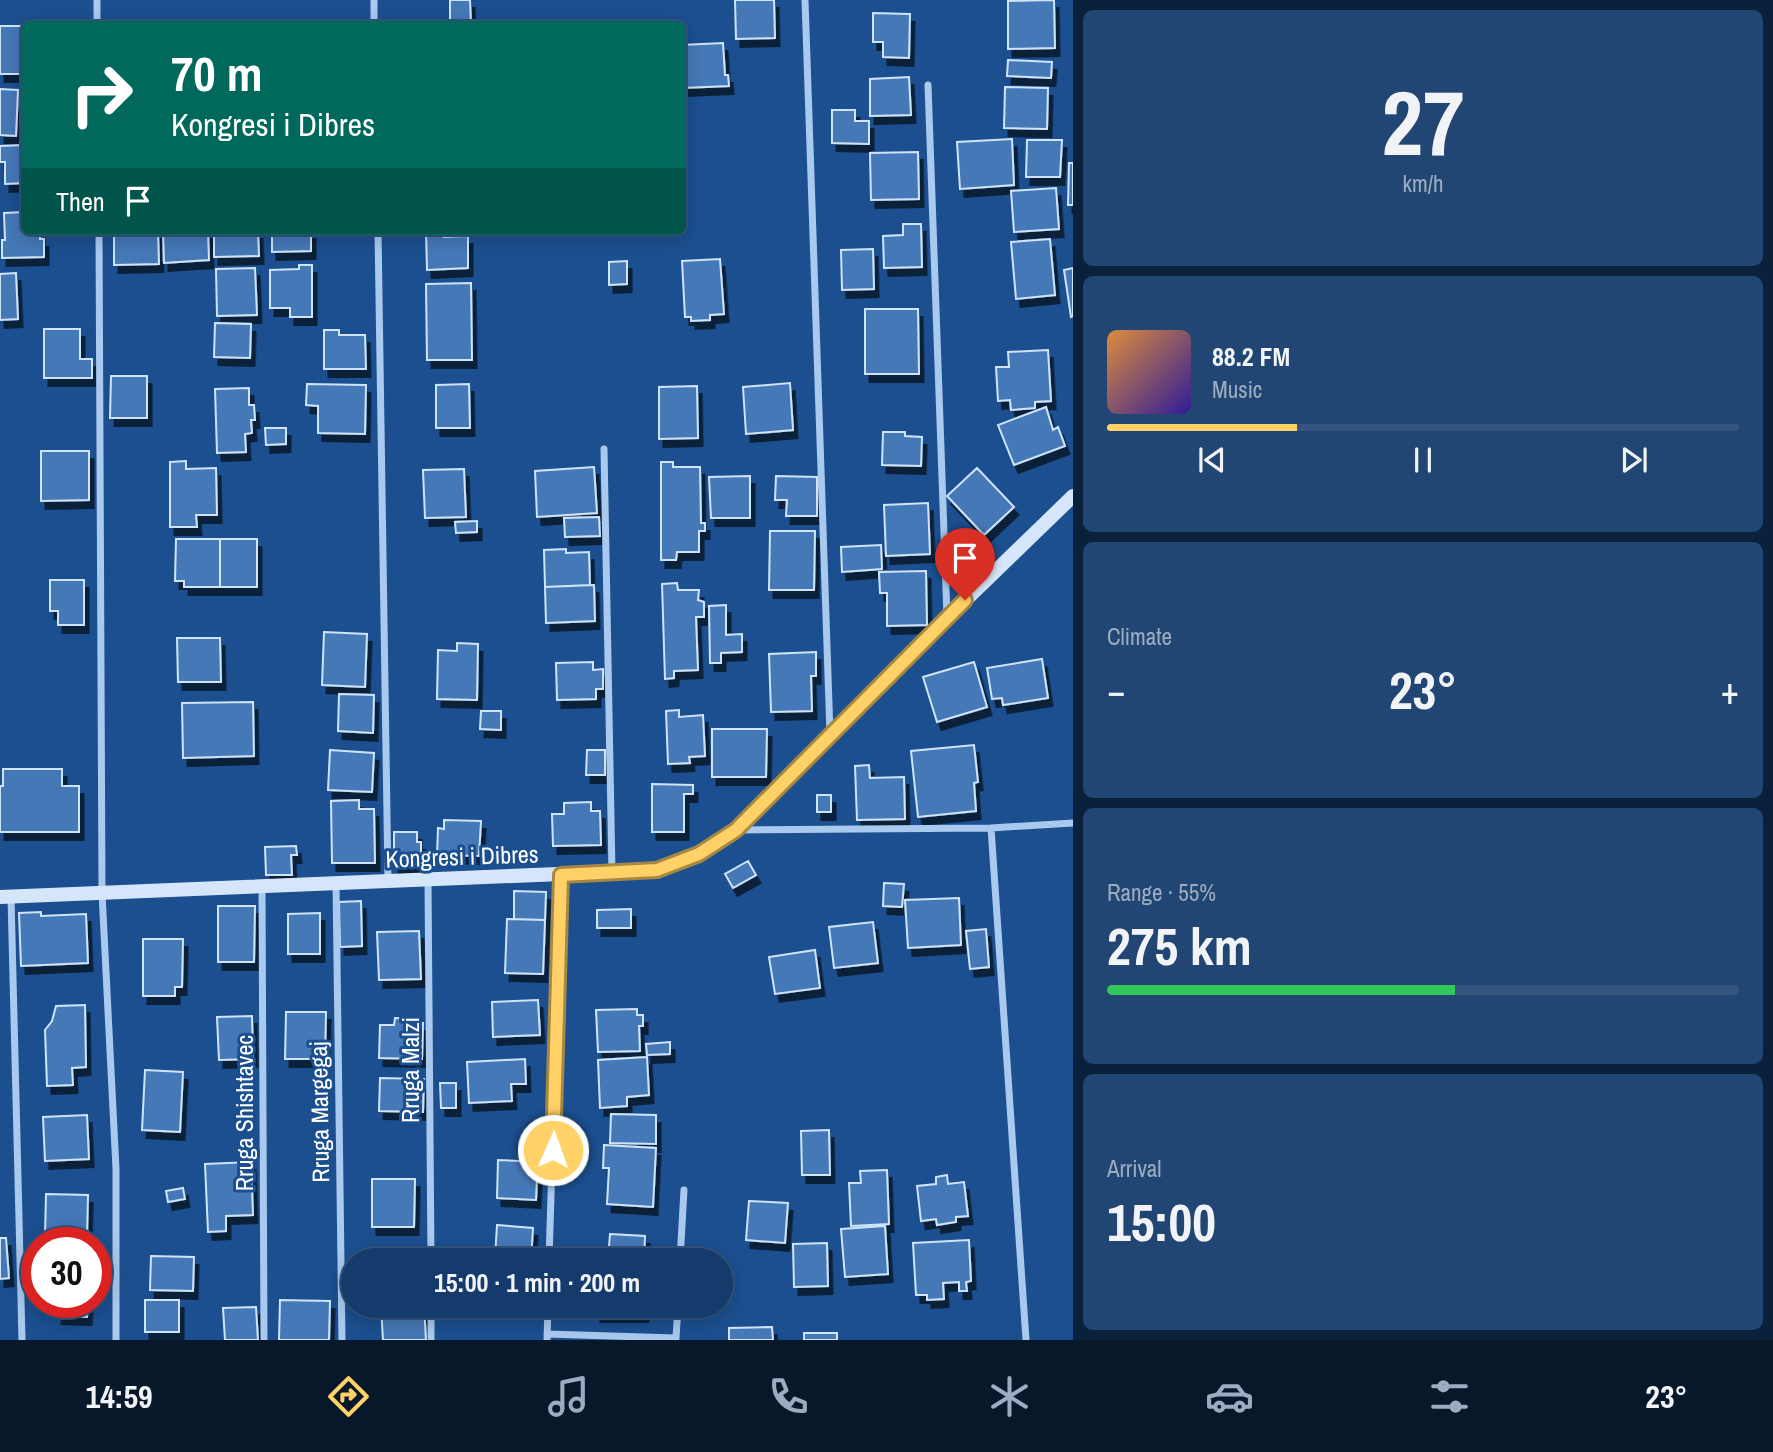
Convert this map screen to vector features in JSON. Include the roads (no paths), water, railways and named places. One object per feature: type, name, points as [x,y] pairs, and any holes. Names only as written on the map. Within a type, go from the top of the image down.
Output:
[{"type":"street","points":[[97,0],[97,21]]},
{"type":"street","points":[[374,0],[374,21]]},
{"type":"street","points":[[805,0],[830,736]]},
{"type":"street","points":[[928,85],[947,618]]},
{"type":"street","points":[[99,235],[102,893],[116,1169],[116,1340]]},
{"type":"street","points":[[378,235],[388,881]]},
{"type":"street","points":[[604,449],[612,872]]},
{"type":"street","name":"Kongresi i Dibres","points":[[5,897],[657,870],[699,854],[736,830],[1073,496]]},
{"type":"street","points":[[736,830],[991,828],[1073,823]]},
{"type":"street","points":[[991,828],[1026,1340]]},
{"type":"street","points":[[549,1248],[561,875]]},
{"type":"street","name":"Rruga Malzi","points":[[428,880],[431,1248]]},
{"type":"street","name":"Rruga Margegaj","points":[[336,883],[342,1340]]},
{"type":"street","name":"Rruga Shishtavec","points":[[262,887],[264,1340]]},
{"type":"street","points":[[5,897],[22,1340]]},
{"type":"street","points":[[681,1248],[684,1190]]},
{"type":"street","points":[[431,1318],[431,1340]]},
{"type":"street","points":[[548,1318],[547,1337],[676,1338],[677,1318]]}]
